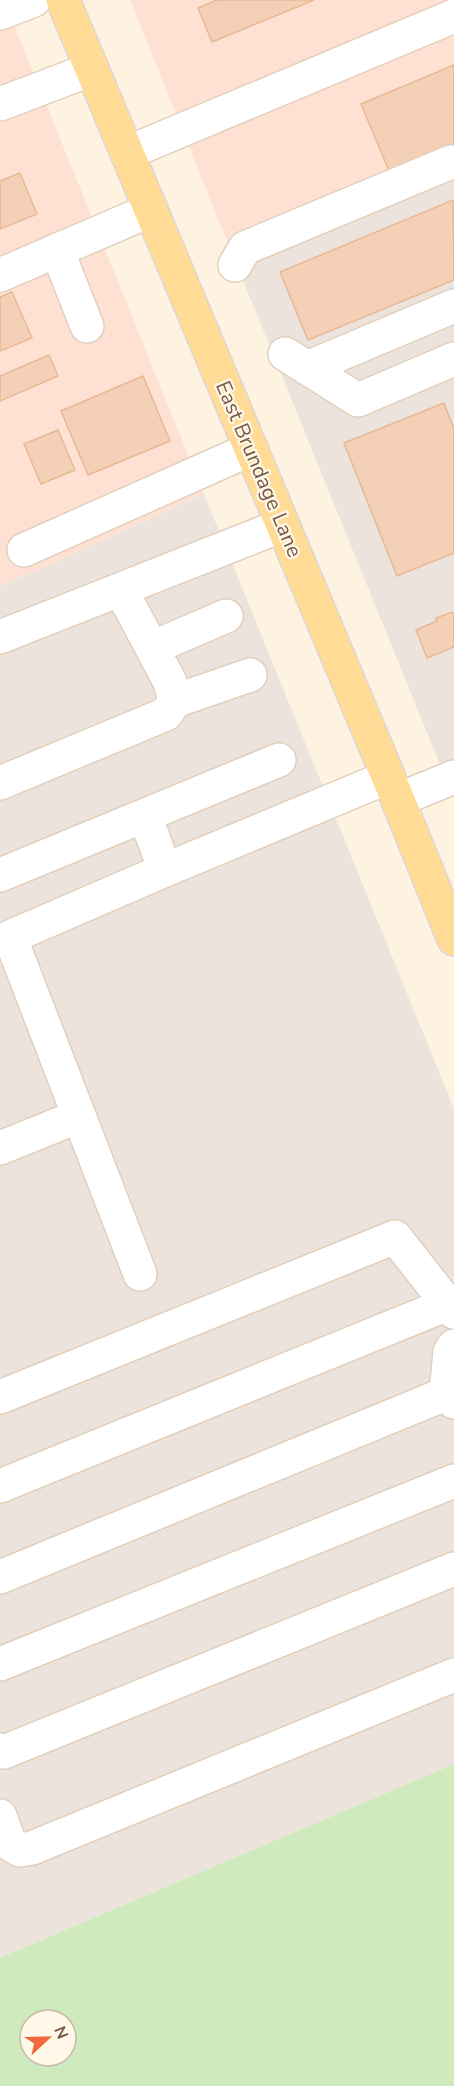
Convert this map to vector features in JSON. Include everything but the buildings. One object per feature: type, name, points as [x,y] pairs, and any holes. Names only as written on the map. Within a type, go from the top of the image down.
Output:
[{"type":"main road","name":"East Brundage Lane","points":[[63,0],[454,939]]},
{"type":"street","points":[[0,13],[34,0]]},
{"type":"street","points":[[127,153],[454,16]]},
{"type":"street","points":[[0,104],[92,69]]},
{"type":"street","points":[[236,264],[245,248],[451,162],[454,163]]},
{"type":"street","points":[[0,275],[151,210]]},
{"type":"street","points":[[57,250],[87,326]]},
{"type":"street","points":[[454,306],[296,361],[358,400],[454,359]]},
{"type":"street","points":[[24,550],[251,448]]},
{"type":"street","points":[[0,637],[283,525]]},
{"type":"street","points":[[121,590],[170,682],[175,701]]},
{"type":"street","points":[[152,648],[226,616]]},
{"type":"street","points":[[0,783],[166,714],[175,701],[250,675]]},
{"type":"street","points":[[0,876],[279,760]]},
{"type":"street","points":[[140,1274],[5,925],[393,789],[454,777]]},
{"type":"street","points":[[145,816],[165,870]]},
{"type":"street","points":[[0,1148],[79,1116]]},
{"type":"street","points":[[0,1397],[394,1237],[451,1308],[0,1486]]},
{"type":"street","points":[[0,1577],[452,1397],[447,1384],[447,1373],[450,1352],[454,1346]]},
{"type":"street","points":[[0,1665],[454,1481]]},
{"type":"street","points":[[0,1749],[4,1752],[454,1569]]},
{"type":"street","points":[[0,1816],[10,1844],[20,1850],[32,1848],[454,1675]]},
{"type":"shaded area","points":[[0,0],[4,0],[204,494],[0,587]]},
{"type":"shaded area","points":[[130,0],[454,0],[454,163],[231,251]]},
{"type":"shaded area","points":[[454,163],[454,799],[231,251]]},
{"type":"shaded area","points":[[204,494],[454,1109],[454,1764],[0,1958],[0,587]]},
{"type":"green space","points":[[454,1764],[454,2086],[0,2086],[0,1958]]}]
